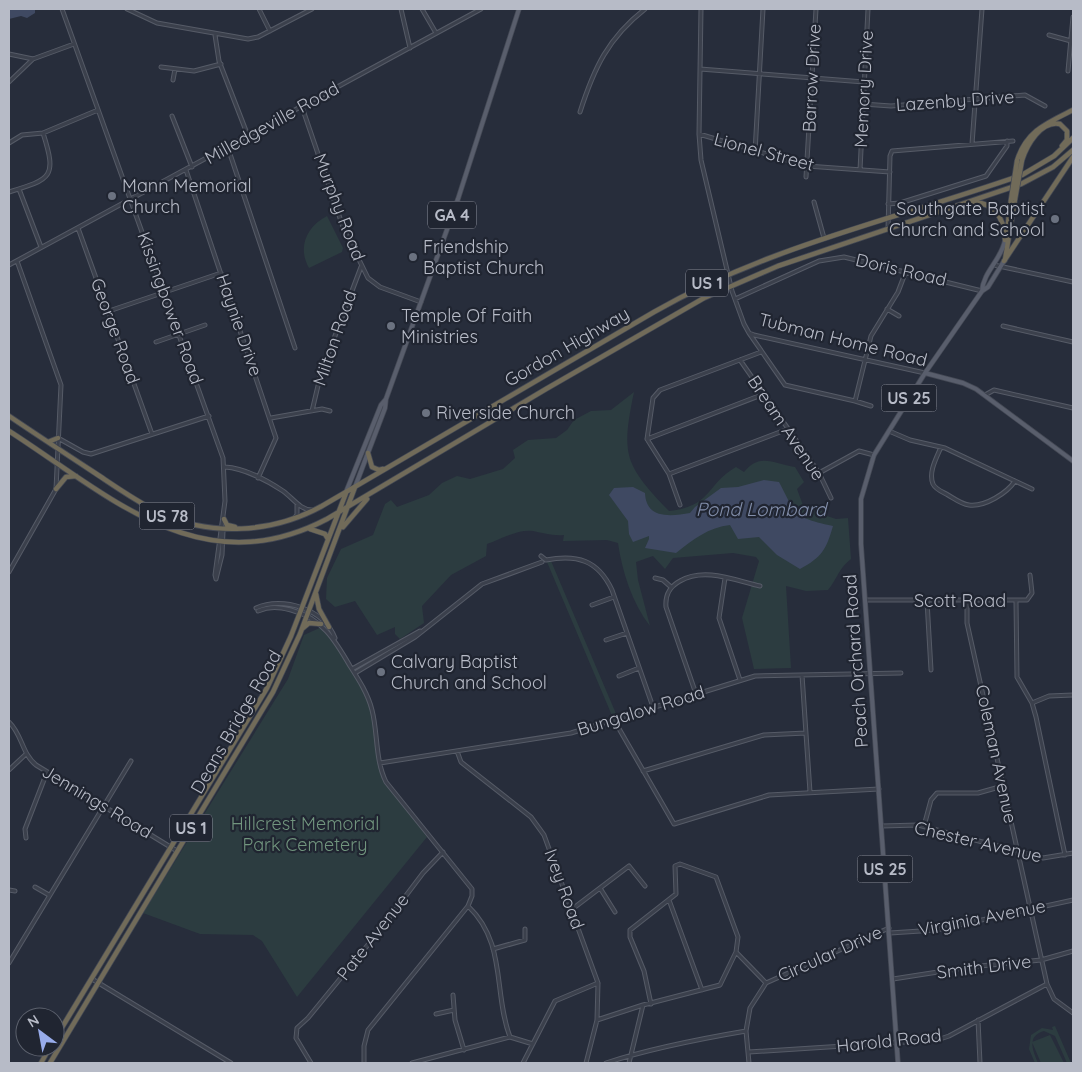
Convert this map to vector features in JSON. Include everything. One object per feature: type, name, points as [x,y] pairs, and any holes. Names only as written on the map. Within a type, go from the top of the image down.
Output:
[{"type":"highway","name":"US 25","points":[[1005,240],[1019,160],[1024,144],[1037,129],[1048,121],[1073,110]]},
{"type":"highway","points":[[1019,160],[1039,132],[1052,124],[1060,124],[1067,131],[1067,140],[1038,168]]},
{"type":"highway","name":"Gordon Highway","points":[[9,416],[155,511],[186,523],[223,529],[259,528],[289,521],[318,508],[355,487],[651,313],[729,273],[771,255],[1012,179],[1038,168],[1058,153],[1073,138]]},
{"type":"highway","name":"Gordon Highway","points":[[9,431],[79,478],[150,522],[184,535],[221,542],[268,540],[304,530],[348,508],[676,312],[731,286],[816,253],[926,218],[1026,182],[1053,167],[1073,150]]},
{"type":"highway","name":"US 25","points":[[1004,262],[1073,157]]},
{"type":"highway","points":[[1004,262],[1013,200]]},
{"type":"highway","points":[[926,218],[971,203],[984,204],[995,210],[1000,217],[1005,229],[1005,240]]},
{"type":"highway","points":[[47,442],[58,438]]},
{"type":"highway","points":[[368,453],[370,464],[374,469],[379,470],[389,467]]},
{"type":"highway","points":[[56,489],[68,476],[79,478]]},
{"type":"highway","name":"US 1","points":[[336,539],[357,508],[385,486]]},
{"type":"highway","name":"Deans Bridge Road","points":[[50,1063],[266,705],[300,634],[355,487]]},
{"type":"highway","name":"Deans Bridge Road","points":[[65,1023],[267,688],[300,611],[346,492]]},
{"type":"highway","points":[[224,519],[227,525],[233,527],[259,528]]},
{"type":"highway","points":[[304,530],[315,529],[325,534],[328,539]]},
{"type":"highway","points":[[317,587],[317,605],[329,627]]},
{"type":"highway","points":[[300,634],[307,624],[321,624]]},
{"type":"main road","name":"Deans Bridge Road","points":[[346,492],[382,405],[386,400],[475,147],[519,9]]},
{"type":"main road","name":"Peach Orchard Road","points":[[982,291],[983,282],[994,265],[1005,240]]},
{"type":"main road","name":"Peach Orchard Road","points":[[898,1063],[890,927],[861,544],[862,490],[874,455],[888,431],[925,373],[1004,262]]},
{"type":"main road","name":"Tubman Home Road","points":[[925,373],[963,383],[985,395],[1073,461]]},
{"type":"main road","name":"Deans Bridge Road","points":[[355,487],[386,408],[386,400]]},
{"type":"street","name":"Kissingbower Road","points":[[62,9],[132,198],[209,416],[225,467],[224,519],[217,575]]},
{"type":"street","points":[[127,9],[157,23],[215,35],[248,39],[258,37],[310,9]]},
{"type":"street","points":[[259,9],[270,31]]},
{"type":"street","points":[[400,9],[410,48]]},
{"type":"street","points":[[422,9],[436,34]]},
{"type":"street","name":"Milledgeville Road","points":[[9,265],[228,148],[481,9]]},
{"type":"street","points":[[580,112],[604,51],[625,25],[645,9]]},
{"type":"street","name":"Tubman Home Road","points":[[701,9],[699,134],[704,174],[731,286],[749,333],[925,373]]},
{"type":"street","points":[[755,152],[763,9]]},
{"type":"street","name":"Barrow Drive","points":[[806,178],[816,9]]},
{"type":"street","name":"Memory Drive","points":[[860,170],[868,9]]},
{"type":"street","points":[[972,144],[982,9]]},
{"type":"street","points":[[1068,71],[1073,17]]},
{"type":"street","points":[[215,35],[220,64],[248,136]]},
{"type":"street","points":[[1049,35],[1071,41]]},
{"type":"street","points":[[9,82],[33,58],[74,44]]},
{"type":"street","points":[[9,54],[33,58]]},
{"type":"street","points":[[161,67],[197,71],[220,64]]},
{"type":"street","points":[[174,80],[175,69]]},
{"type":"street","points":[[700,69],[864,82]]},
{"type":"street","name":"Lazenby Drive","points":[[863,104],[891,106],[1025,95],[1045,106]]},
{"type":"street","name":"Murphy Road","points":[[302,107],[343,227],[361,266],[373,283],[421,302]]},
{"type":"street","points":[[9,143],[22,135],[42,133],[98,110]]},
{"type":"street","points":[[172,116],[192,167]]},
{"type":"street","points":[[9,192],[44,179],[51,166],[42,133]]},
{"type":"street","name":"Lionel Street","points":[[699,134],[807,166],[890,172]]},
{"type":"street","points":[[888,204],[900,203],[986,176],[1007,146],[1007,141]]},
{"type":"street","points":[[888,230],[891,153],[894,150],[1013,141]]},
{"type":"street","points":[[228,148],[295,348]]},
{"type":"street","name":"Haynie Drive","points":[[186,170],[271,418],[276,438],[258,478]]},
{"type":"street","points":[[19,188],[41,247]]},
{"type":"street","points":[[814,202],[824,238]]},
{"type":"street","name":"George Road","points":[[78,228],[152,434]]},
{"type":"street","points":[[816,253],[819,261]]},
{"type":"street","name":"Doris Road","points":[[735,299],[819,261],[850,257],[982,291]]},
{"type":"street","points":[[9,572],[56,489],[61,385],[17,261]]},
{"type":"street","points":[[994,265],[1073,282]]},
{"type":"street","name":"Milton Road","points":[[312,411],[329,352],[361,266]]},
{"type":"street","points":[[855,401],[872,333],[898,292],[906,271]]},
{"type":"street","points":[[109,311],[221,273]]},
{"type":"street","points":[[887,309],[899,316]]},
{"type":"street","points":[[156,342],[204,325]]},
{"type":"street","points":[[1003,326],[1073,342]]},
{"type":"street","points":[[749,333],[785,385],[871,406]]},
{"type":"street","points":[[680,505],[669,474],[647,439],[654,395],[660,390],[761,352]]},
{"type":"street","name":"Bream Avenue","points":[[740,360],[819,473],[830,498]]},
{"type":"street","points":[[985,395],[994,390],[1073,408]]},
{"type":"street","points":[[647,439],[764,394]]},
{"type":"street","points":[[271,418],[312,411],[330,411]]},
{"type":"street","points":[[58,438],[83,452],[91,454],[209,416]]},
{"type":"street","points":[[669,474],[788,429]]},
{"type":"street","points":[[888,431],[910,440],[941,447],[1032,489]]},
{"type":"street","points":[[941,447],[934,465],[932,481],[937,489],[957,501],[970,505],[982,503],[1006,492],[1015,480]]},
{"type":"street","points":[[819,473],[859,451],[874,455]]},
{"type":"street","points":[[225,467],[234,468],[282,490],[297,504],[310,510],[318,508]]},
{"type":"street","points":[[289,521],[297,515],[297,504]]},
{"type":"street","points":[[541,556],[544,559],[564,556],[589,562],[605,576],[614,596],[653,707]]},
{"type":"street","points":[[353,671],[415,638],[421,631],[482,584],[542,562]]},
{"type":"street","points":[[696,694],[666,607],[666,596],[672,587],[694,574],[725,578],[760,586]]},
{"type":"street","name":"Scott Road","points":[[866,600],[1027,600],[1031,598],[1030,575]]},
{"type":"street","points":[[655,578],[663,580],[672,587]]},
{"type":"street","points":[[725,578],[719,618],[740,680]]},
{"type":"street","points":[[592,605],[614,596]]},
{"type":"street","name":"Coleman Avenue","points":[[966,600],[968,623],[1046,984],[1054,999],[1073,1013]]},
{"type":"street","points":[[927,601],[931,670]]},
{"type":"street","points":[[1016,601],[1017,677],[1032,703],[1065,855]]},
{"type":"street","points":[[257,609],[276,607],[300,611],[318,616],[329,627],[371,706],[383,776],[472,889],[472,896],[468,906],[371,1026],[365,1040],[364,1063]]},
{"type":"street","points":[[308,613],[321,624],[335,641]]},
{"type":"street","points":[[606,640],[627,633]]},
{"type":"street","points":[[619,676],[640,668]]},
{"type":"street","name":"Bungalow Road","points":[[380,763],[555,736],[762,675],[902,673]]},
{"type":"street","points":[[802,675],[810,792]]},
{"type":"street","points":[[1032,703],[1049,696],[1073,696]]},
{"type":"street","points":[[614,720],[674,824],[769,795],[879,789]]},
{"type":"street","name":"Jennings Road","points":[[9,722],[18,734],[31,762],[177,850]]},
{"type":"street","points":[[643,771],[764,735],[806,733]]},
{"type":"street","name":"Ivey Road","points":[[456,751],[461,762],[526,812],[538,825],[598,984],[597,1020],[586,1063]]},
{"type":"street","points":[[9,770],[26,754]]},
{"type":"street","points":[[9,963],[131,761]]},
{"type":"street","points":[[26,838],[25,829],[47,772]]},
{"type":"street","points":[[924,826],[931,800],[937,794],[978,793],[1003,786]]},
{"type":"street","name":"Chester Avenue","points":[[882,826],[924,826],[1043,858],[1073,853]]},
{"type":"street","name":"Pate Avenue","points":[[311,1063],[295,1036],[297,1028],[304,1023],[380,930],[423,873],[444,852]]},
{"type":"street","points":[[597,1020],[643,1005],[651,1004],[720,985],[736,952],[738,937],[718,882],[713,874],[680,864],[674,866],[676,894],[630,930],[630,937],[644,971],[651,1004]]},
{"type":"street","points":[[571,910],[629,866],[645,886]]},
{"type":"street","points":[[35,887],[50,896]]},
{"type":"street","points":[[600,888],[615,912]]},
{"type":"street","points":[[9,890],[15,891]]},
{"type":"street","points":[[669,900],[702,990]]},
{"type":"street","name":"Virginia Avenue","points":[[890,933],[936,930],[1073,900]]},
{"type":"street","points":[[468,906],[486,927],[498,970],[504,1017],[510,1037]]},
{"type":"street","name":"Circular Drive","points":[[749,1063],[746,1031],[753,1000],[766,983],[890,927]]},
{"type":"street","points":[[493,949],[525,940],[525,929]]},
{"type":"street","name":"Smith Drive","points":[[893,979],[970,967],[1041,960],[1073,951]]},
{"type":"street","points":[[736,952],[766,983]]},
{"type":"street","points":[[92,978],[231,1063]]},
{"type":"street","points":[[523,1063],[555,1001],[598,984]]},
{"type":"street","name":"Harold Road","points":[[749,1052],[897,1043],[943,1038],[1046,984]]},
{"type":"street","points":[[453,995],[454,1010],[464,1050]]},
{"type":"street","points":[[629,1063],[629,1055],[643,1005]]},
{"type":"street","points":[[436,1014],[454,1010]]},
{"type":"street","points":[[978,1020],[980,1063]]},
{"type":"street","points":[[606,1063],[629,1055],[699,1039],[746,1031]]},
{"type":"street","points":[[412,1063],[510,1037],[533,1044]]},
{"type":"green space","points":[[327,216],[343,248],[342,252],[309,268],[304,252],[306,238],[314,225]]},
{"type":"green space","points":[[634,392],[627,445],[630,458],[643,481],[669,511],[694,505],[726,474],[736,467],[744,472],[756,462],[768,461],[795,467],[804,482],[797,489],[804,508],[822,511],[827,516],[836,519],[848,518],[851,559],[828,590],[806,591],[786,586],[791,668],[754,669],[742,618],[759,561],[756,557],[733,553],[673,558],[665,569],[653,556],[636,562],[638,580],[650,626],[633,597],[622,565],[618,543],[607,540],[563,541],[564,535],[552,535],[533,531],[516,533],[487,544],[486,556],[451,575],[422,606],[424,623],[400,639],[395,634],[395,627],[377,635],[355,601],[335,607],[326,599],[327,578],[341,549],[373,535],[385,504],[391,500],[397,507],[429,495],[442,483],[457,476],[470,479],[503,469],[515,458],[513,450],[528,440],[556,438],[567,430],[574,420],[591,411],[611,410]]},
{"type":"green space","points":[[551,561],[617,716],[613,718],[547,562]]},
{"type":"green space","name":"Hillcrest Memorial Park Cemetery","points":[[324,626],[359,680],[373,713],[382,773],[427,837],[297,997],[262,941],[253,935],[200,934],[143,913],[288,679],[304,635]]},
{"type":"green space","points":[[1055,1026],[1071,1063],[1067,1063],[1055,1036],[1044,1031],[1038,1033],[1033,1040],[1033,1049],[1038,1063],[1035,1063],[1029,1049],[1031,1035],[1042,1028],[1053,1030],[1052,1027]]},
{"type":"green space","points":[[1050,1035],[1064,1063],[1041,1063],[1032,1042]]},
{"type":"water","points":[[9,9],[35,9],[35,13],[27,18],[21,16],[9,19]]},
{"type":"water","name":"Pond Lombard","points":[[764,480],[779,482],[789,502],[804,517],[833,526],[822,552],[813,561],[800,569],[777,555],[759,537],[738,539],[730,525],[708,531],[676,553],[645,548],[649,536],[633,542],[629,534],[628,521],[609,495],[614,488],[633,487],[645,493],[646,502],[655,512],[676,515],[690,513],[695,507],[721,488],[738,487]]},
{"type":"place","name":"Mann Memorial Church","points":[[112,196]]},
{"type":"place","name":"Southgate Baptist Church and School","points":[[1055,219]]},
{"type":"place","name":"Friendship Baptist Church","points":[[413,257]]},
{"type":"place","name":"Temple Of Faith Ministries","points":[[391,326]]},
{"type":"place","name":"Riverside Church","points":[[426,413]]},
{"type":"place","name":"Calvary Baptist Church and School","points":[[381,672]]}]
